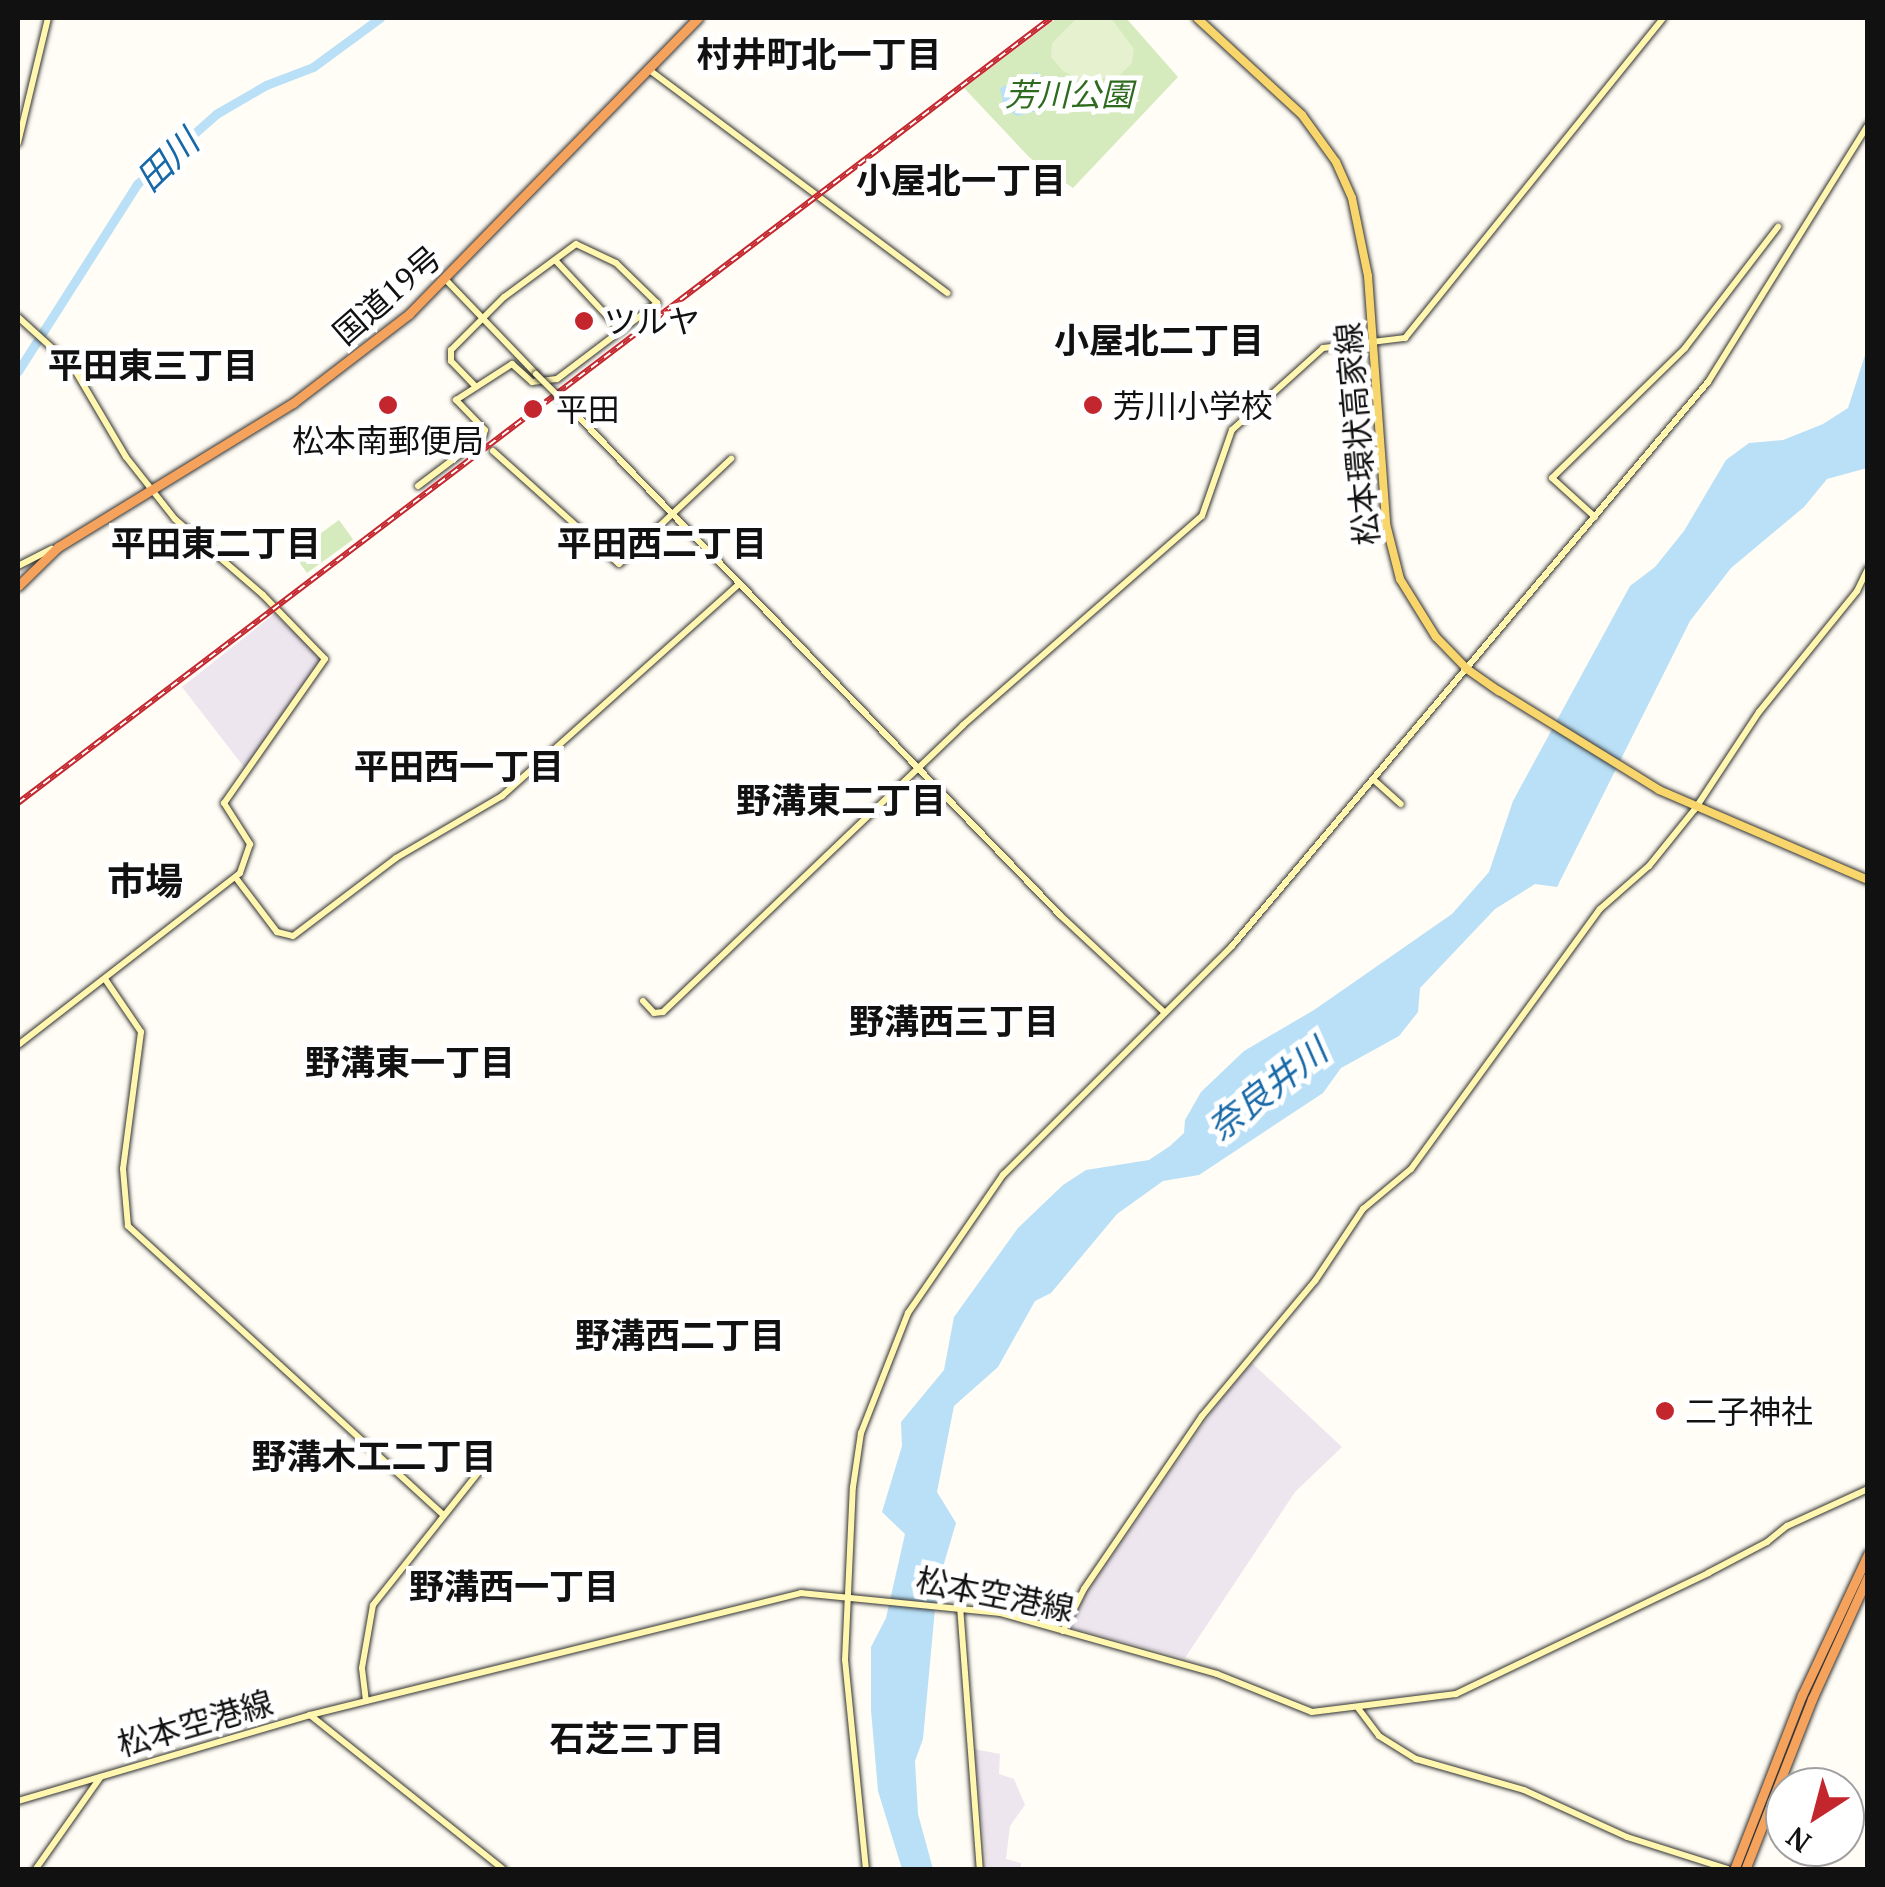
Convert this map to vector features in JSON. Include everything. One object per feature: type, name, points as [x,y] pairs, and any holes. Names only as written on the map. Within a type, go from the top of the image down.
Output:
[{"type":"highway","name":"国道19号","points":[[18,586],[58,547],[306,394],[446,280],[698,18]]},
{"type":"highway","points":[[1731,1869],[1802,1695],[1868,1554]]},
{"type":"highway","points":[[1745,1870],[1812,1699],[1868,1576]]},
{"type":"main road","name":"松本環状高家線","points":[[1197,18],[1291,104],[1336,162],[1363,235],[1386,524],[1393,557],[1420,616],[1467,670],[1631,772],[1695,809],[1868,880]]},
{"type":"street","points":[[18,143],[48,18]]},
{"type":"street","points":[[644,1001],[654,1013],[663,1012],[917,768],[1202,516],[1232,430],[1323,348],[1405,338],[1662,18]]},
{"type":"street","points":[[648,69],[947,293]]},
{"type":"street","points":[[866,1870],[845,1660],[851,1596],[852,1487],[860,1433],[908,1313],[1003,1175],[1232,946],[1720,366],[1868,125]]},
{"type":"street","points":[[1595,517],[1552,478],[1685,348],[1778,227]]},
{"type":"street","points":[[418,486],[483,437],[486,430],[456,400],[512,364],[532,382],[557,379],[654,307],[654,297],[616,262],[580,243],[483,318],[450,352],[451,361],[476,387]]},
{"type":"street","points":[[555,260],[622,331]]},
{"type":"street","points":[[446,280],[1060,915],[1164,1012]]},
{"type":"street","points":[[18,1045],[236,878],[249,856],[250,844],[224,803],[325,658],[263,595],[178,522],[149,489],[73,367],[21,320]]},
{"type":"street","points":[[494,452],[620,564],[731,460]]},
{"type":"street","points":[[18,566],[58,547]]},
{"type":"street","points":[[1063,1631],[1084,1588],[1202,1416],[1314,1282],[1364,1209],[1411,1169],[1600,909],[1650,866],[1695,809],[1758,712],[1858,591],[1868,568]]},
{"type":"street","points":[[236,878],[277,932],[293,936],[380,870],[502,796],[739,584]]},
{"type":"street","points":[[1374,780],[1401,804]]},
{"type":"street","points":[[104,978],[142,1032],[123,1168],[128,1226],[443,1515]]},
{"type":"street","points":[[366,1701],[362,1668],[373,1605],[478,1473]]},
{"type":"street","name":"松本空港線","points":[[18,1800],[310,1715],[777,1597],[851,1596],[958,1606],[1234,1679],[1312,1712],[1456,1694],[1484,1684],[1708,1574],[1767,1542],[1786,1526],[1868,1489]]},
{"type":"street","points":[[958,1606],[980,1870]]},
{"type":"street","points":[[1358,1708],[1379,1736],[1401,1752],[1524,1790],[1627,1838],[1731,1869]]},
{"type":"street","points":[[310,1715],[504,1870]]},
{"type":"street","points":[[35,1870],[100,1776]]},
{"type":"shaded area","points":[[274,614],[320,656],[320,664],[247,771],[182,687]]},
{"type":"shaded area","points":[[1252,1363],[1342,1447],[1295,1492],[1185,1658],[1068,1627],[1086,1594],[1213,1410]]},
{"type":"shaded area","points":[[974,1749],[1000,1754],[999,1774],[1014,1779],[1025,1805],[1010,1826],[1006,1859],[1021,1863],[1021,1869],[987,1869]]},
{"type":"green space","name":"芳川公園","points":[[1057,18],[1126,18],[1178,77],[1073,188],[1030,158],[964,88]]},
{"type":"green space","points":[[1077,18],[1111,18],[1134,49],[1132,63],[1119,76],[1082,81],[1063,71],[1051,57],[1052,43]]},
{"type":"green space","points":[[339,520],[353,539],[307,573],[293,554]]},
{"type":"water","points":[[1037,72],[1047,83],[1049,108],[1017,116],[1004,107],[1000,88]]},
{"type":"water","name":"奈良井川","points":[[1867,349],[1867,468],[1827,479],[1804,507],[1731,568],[1690,621],[1557,887],[1535,884],[1495,909],[1420,988],[1418,1012],[1399,1036],[1341,1068],[1323,1093],[1199,1175],[1163,1181],[1117,1214],[1051,1293],[1035,1301],[998,1367],[954,1406],[937,1492],[956,1523],[937,1587],[923,1739],[915,1761],[918,1814],[933,1869],[902,1869],[878,1791],[871,1710],[871,1647],[886,1618],[905,1534],[882,1512],[902,1446],[901,1422],[944,1370],[954,1317],[1018,1228],[1063,1185],[1086,1170],[1149,1160],[1170,1146],[1184,1133],[1185,1120],[1201,1092],[1244,1051],[1314,1010],[1452,914],[1489,872],[1513,801],[1630,586],[1655,567],[1684,531],[1726,460],[1749,443],[1783,440],[1823,424],[1848,408]]},
{"type":"waterway","name":"田川","points":[[18,371],[137,184],[216,114],[266,85],[313,67],[380,18]]},
{"type":"waterway","points":[[1045,97],[1137,85]]},
{"type":"railway","points":[[18,803],[1051,18]]},
{"type":"place","name":"ツルヤ","points":[[584,321]]},
{"type":"place","name":"松本南郵便局","points":[[388,405]]},
{"type":"place","name":"芳川小学校","points":[[1093,405]]},
{"type":"place","name":"平田","points":[[533,409]]},
{"type":"place","name":"二子神社","points":[[1665,1411]]},
{"type":"district","name":"村井町北一丁目","points":[[819,54]]},
{"type":"district","name":"小屋北一丁目","points":[[961,180]]},
{"type":"district","name":"小屋北二丁目","points":[[1159,340]]},
{"type":"district","name":"平田東三丁目","points":[[153,365]]},
{"type":"district","name":"平田東二丁目","points":[[216,543]]},
{"type":"district","name":"平田西二丁目","points":[[662,543]]},
{"type":"district","name":"平田西一丁目","points":[[459,766]]},
{"type":"district","name":"野溝東二丁目","points":[[841,800]]},
{"type":"district","name":"市場","points":[[145,882]]},
{"type":"district","name":"野溝西三丁目","points":[[954,1021]]},
{"type":"district","name":"野溝東一丁目","points":[[410,1062]]},
{"type":"district","name":"野溝西二丁目","points":[[680,1335]]},
{"type":"district","name":"野溝木工二丁目","points":[[374,1456]]},
{"type":"district","name":"野溝西一丁目","points":[[514,1586]]},
{"type":"district","name":"石芝三丁目","points":[[637,1738]]}]
